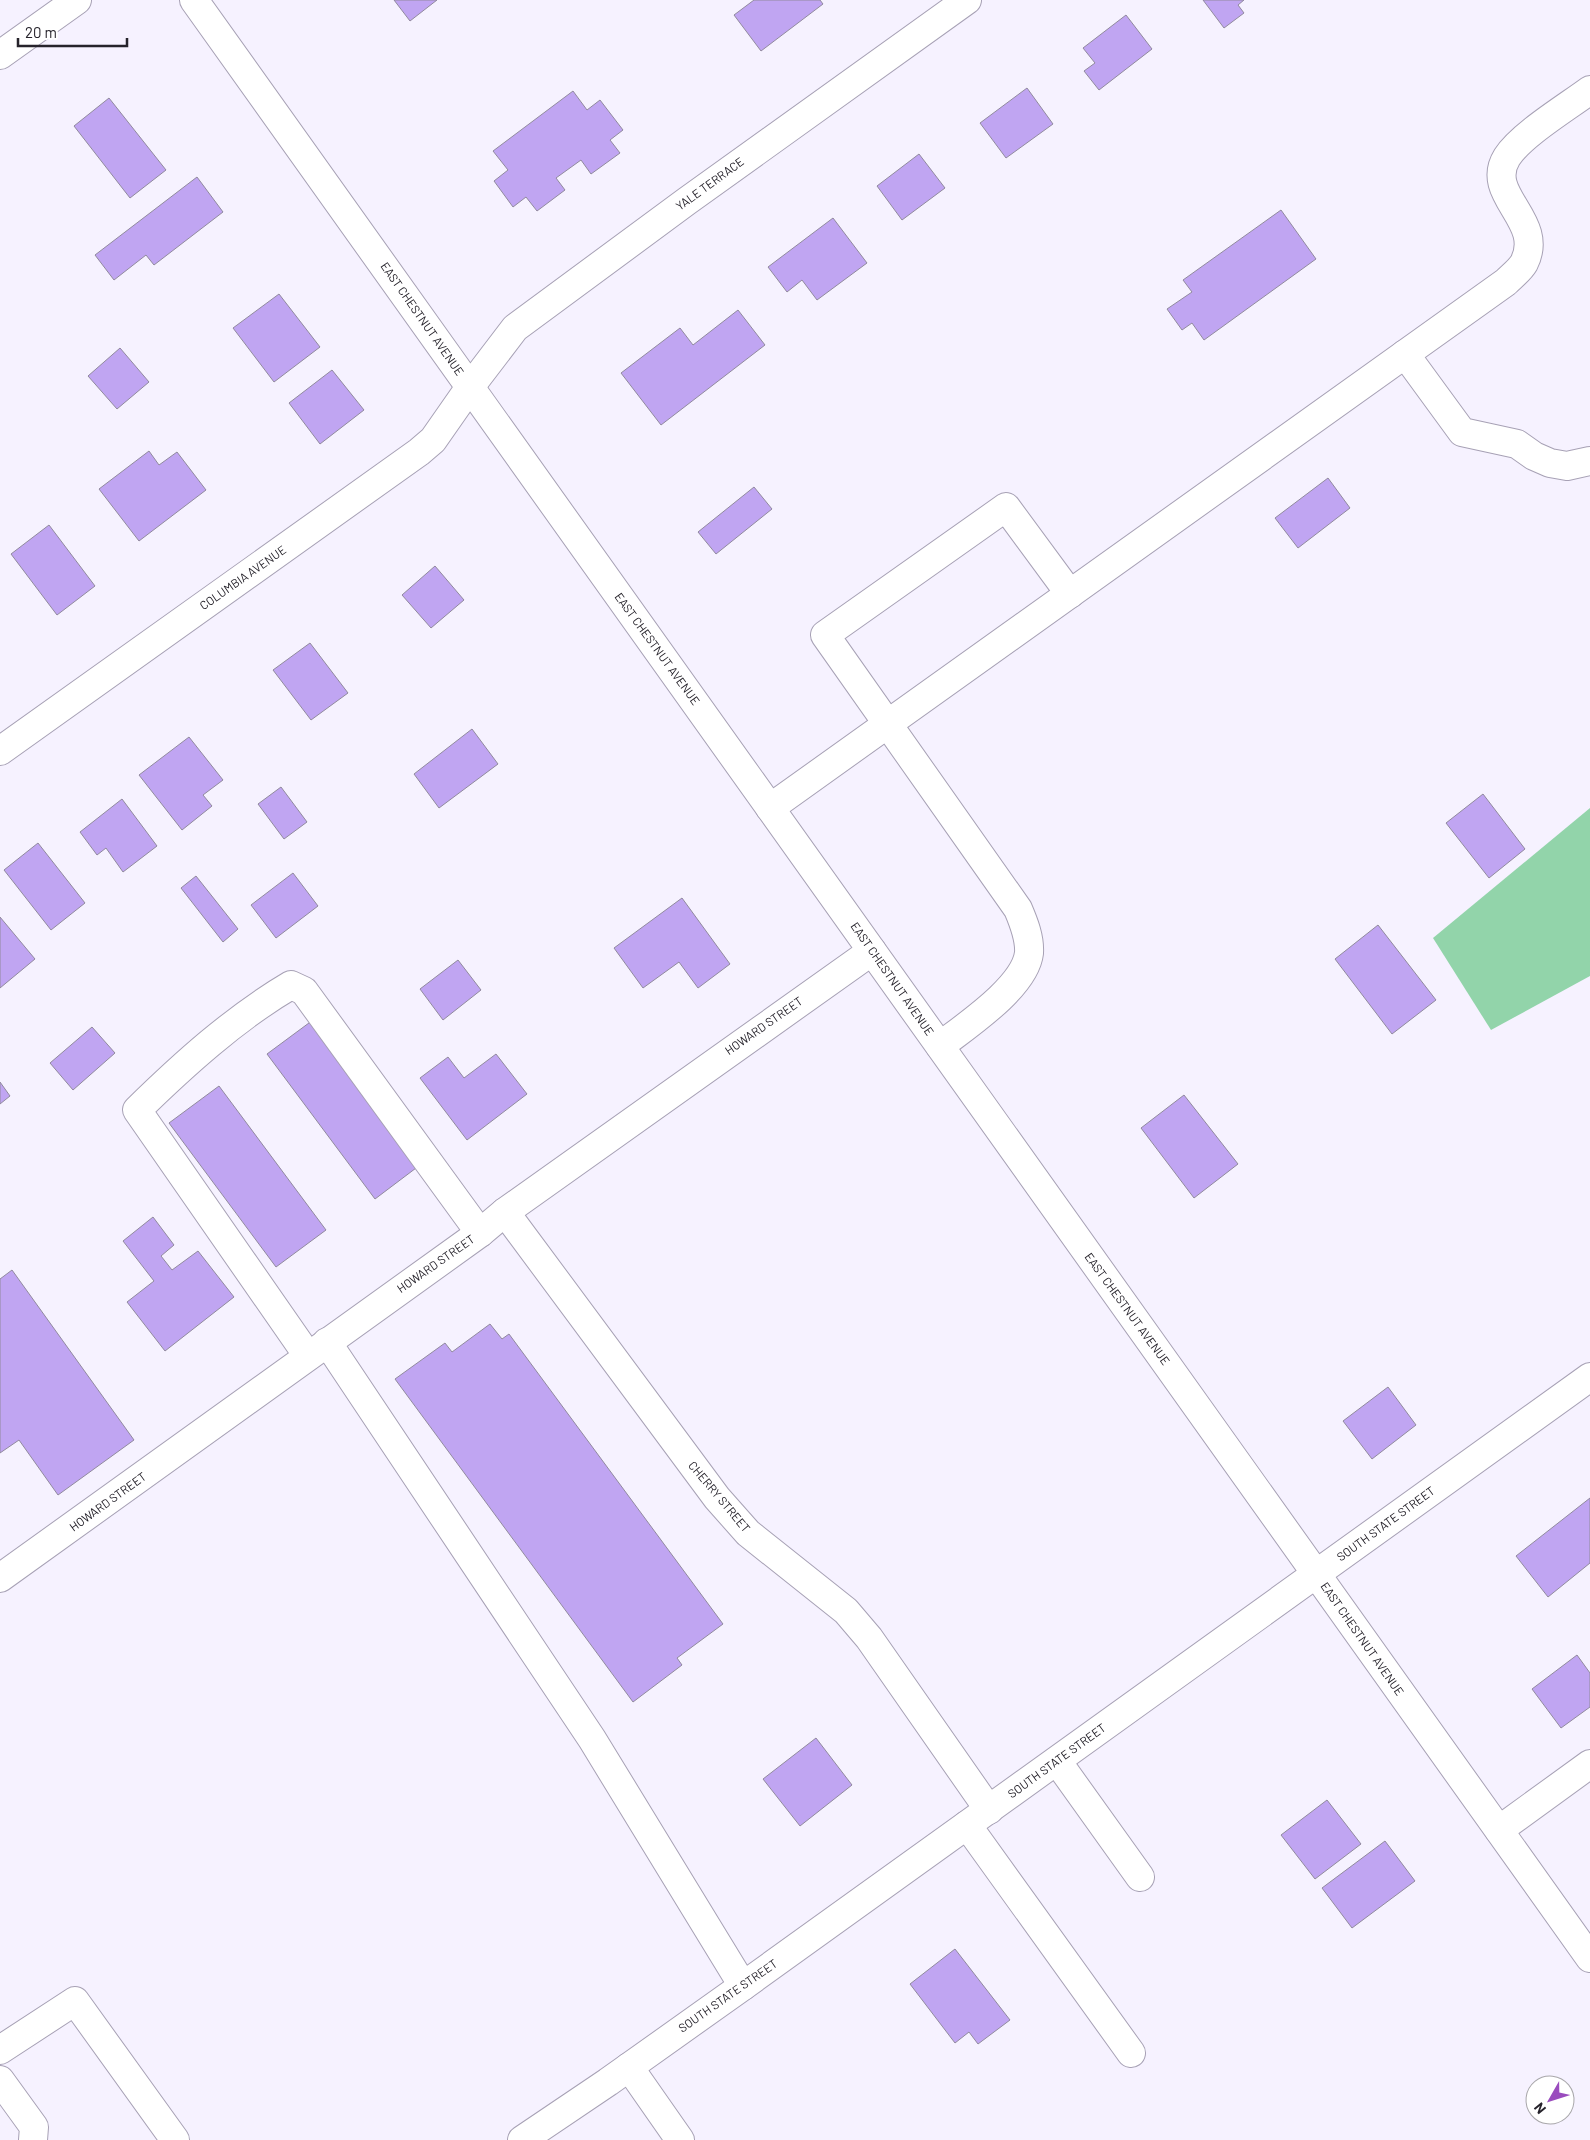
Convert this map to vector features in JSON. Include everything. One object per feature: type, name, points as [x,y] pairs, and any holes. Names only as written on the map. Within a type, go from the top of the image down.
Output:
[{"type":"street","points":[[0,54],[76,0]]},
{"type":"street","name":"EAST CHESTNUT AVENUE","points":[[194,0],[1590,1958]]},
{"type":"street","name":"YALE TERRACE","points":[[470,387],[515,328],[687,201],[967,0]]},
{"type":"street","points":[[770,808],[1506,282],[1524,264],[1530,246],[1526,226],[1504,191],[1501,176],[1506,159],[1518,144],[1590,90]]},
{"type":"street","points":[[1405,354],[1462,432],[1518,444],[1534,456],[1550,463],[1567,466],[1590,461]]},
{"type":"street","name":"COLUMBIA AVENUE","points":[[0,751],[419,452],[433,440],[470,387]]},
{"type":"street","points":[[940,1046],[1005,994],[1020,977],[1029,954],[1027,932],[1018,909],[824,635],[1006,507],[1070,594]]},
{"type":"street","name":"HOWARD STREET","points":[[0,1578],[480,1233],[505,1212],[872,951]]},
{"type":"street","points":[[480,1233],[304,990],[291,985],[261,1003],[168,1080],[137,1110],[318,1349],[592,1739],[743,1986]]},
{"type":"street","name":"CHERRY STREET","points":[[505,1212],[717,1498],[748,1532],[846,1611],[869,1638],[989,1810]]},
{"type":"street","name":"SOUTH STATE STREET","points":[[522,2140],[743,1986],[1590,1377]]},
{"type":"street","points":[[1057,1761],[1140,1877]]},
{"type":"street","points":[[1499,1830],[1590,1764]]},
{"type":"street","points":[[967,1825],[1131,2053]]},
{"type":"street","points":[[0,2050],[75,2001],[175,2140]]},
{"type":"street","points":[[629,2067],[680,2140]]},
{"type":"street","points":[[0,2080],[34,2127],[33,2140]]},
{"type":"green space","points":[[1590,808],[1590,976],[1491,1030],[1433,938]]},
{"type":"building","points":[[394,0],[437,0],[410,21]]},
{"type":"building","points":[[754,0],[820,0],[823,4],[761,51],[734,15]]},
{"type":"building","points":[[1203,0],[1244,0],[1238,5],[1244,13],[1224,28]]},
{"type":"building","points":[[1126,15],[1152,49],[1099,90],[1084,71],[1095,63],[1083,48]]},
{"type":"building","points":[[1027,88],[1053,124],[1006,158],[980,123]]},
{"type":"building","points":[[573,91],[587,110],[600,100],[623,130],[610,140],[620,153],[591,174],[581,160],[556,178],[565,190],[537,211],[526,197],[513,207],[494,181],[508,170],[493,151]]},
{"type":"building","points":[[109,98],[166,170],[130,198],[74,126]]},
{"type":"building","points":[[919,154],[945,188],[902,220],[877,186]]},
{"type":"building","points":[[197,177],[223,212],[154,265],[146,255],[114,280],[95,255]]},
{"type":"building","points":[[1281,210],[1316,259],[1204,340],[1192,323],[1182,330],[1167,309],[1192,292],[1183,280]]},
{"type":"building","points":[[833,218],[867,263],[817,300],[802,280],[787,292],[768,267]]},
{"type":"building","points":[[279,294],[320,347],[274,382],[233,328]]},
{"type":"building","points":[[738,310],[765,345],[661,425],[621,373],[680,328],[693,345]]},
{"type":"building","points":[[120,348],[149,382],[117,409],[88,376]]},
{"type":"building","points":[[332,370],[364,410],[320,444],[289,403]]},
{"type":"building","points":[[149,451],[159,465],[177,452],[206,490],[139,541],[99,489]]},
{"type":"building","points":[[1328,478],[1350,508],[1298,548],[1275,518]]},
{"type":"building","points":[[754,487],[772,509],[716,554],[698,532]]},
{"type":"building","points":[[49,525],[95,586],[57,615],[11,554]]},
{"type":"building","points":[[435,566],[464,600],[431,628],[402,595]]},
{"type":"building","points":[[310,643],[348,693],[311,720],[273,670]]},
{"type":"building","points":[[472,729],[498,764],[439,808],[414,774]]},
{"type":"building","points":[[189,737],[223,780],[203,795],[212,806],[182,830],[139,775]]},
{"type":"building","points":[[281,787],[307,822],[284,839],[258,804]]},
{"type":"building","points":[[1483,794],[1525,849],[1489,878],[1446,823]]},
{"type":"building","points":[[122,799],[157,846],[123,872],[106,848],[97,855],[80,832]]},
{"type":"building","points":[[38,843],[85,903],[51,930],[4,870]]},
{"type":"building","points":[[293,873],[318,906],[276,938],[251,905]]},
{"type":"building","points":[[196,876],[238,929],[223,942],[181,888]]},
{"type":"building","points":[[682,898],[730,964],[698,988],[679,962],[643,988],[614,948]]},
{"type":"building","points":[[0,917],[35,959],[0,988]]},
{"type":"building","points":[[1378,925],[1436,1000],[1392,1034],[1335,959]]},
{"type":"building","points":[[458,960],[481,990],[443,1020],[420,989]]},
{"type":"building","points":[[317,1017],[424,1162],[375,1199],[267,1054]]},
{"type":"building","points":[[92,1027],[115,1053],[73,1090],[50,1063]]},
{"type":"building","points":[[496,1054],[527,1094],[467,1140],[420,1078],[448,1057],[464,1078]]},
{"type":"building","points":[[0,1082],[10,1096],[0,1104]]},
{"type":"building","points":[[219,1086],[326,1230],[276,1267],[169,1123]]},
{"type":"building","points":[[1184,1095],[1238,1164],[1194,1198],[1141,1128]]},
{"type":"building","points":[[153,1217],[174,1245],[161,1256],[172,1270],[198,1251],[234,1297],[165,1351],[127,1302],[154,1281],[123,1241]]},
{"type":"building","points":[[12,1270],[134,1440],[58,1495],[19,1440],[0,1453],[0,1279]]},
{"type":"building","points":[[490,1324],[502,1339],[509,1334],[723,1624],[677,1658],[682,1665],[633,1702],[395,1379],[445,1343],[452,1352]]},
{"type":"building","points":[[1388,1387],[1416,1425],[1372,1459],[1343,1421]]},
{"type":"building","points":[[1590,1498],[1590,1563],[1548,1597],[1516,1556]]},
{"type":"building","points":[[1577,1655],[1590,1673],[1590,1707],[1561,1728],[1532,1689]]},
{"type":"building","points":[[816,1738],[852,1785],[800,1826],[763,1779]]},
{"type":"building","points":[[1327,1800],[1361,1844],[1315,1879],[1281,1835]]},
{"type":"building","points":[[1385,1841],[1415,1881],[1352,1928],[1322,1888]]},
{"type":"building","points":[[955,1949],[1010,2020],[978,2044],[969,2032],[955,2043],[910,1984]]}]
